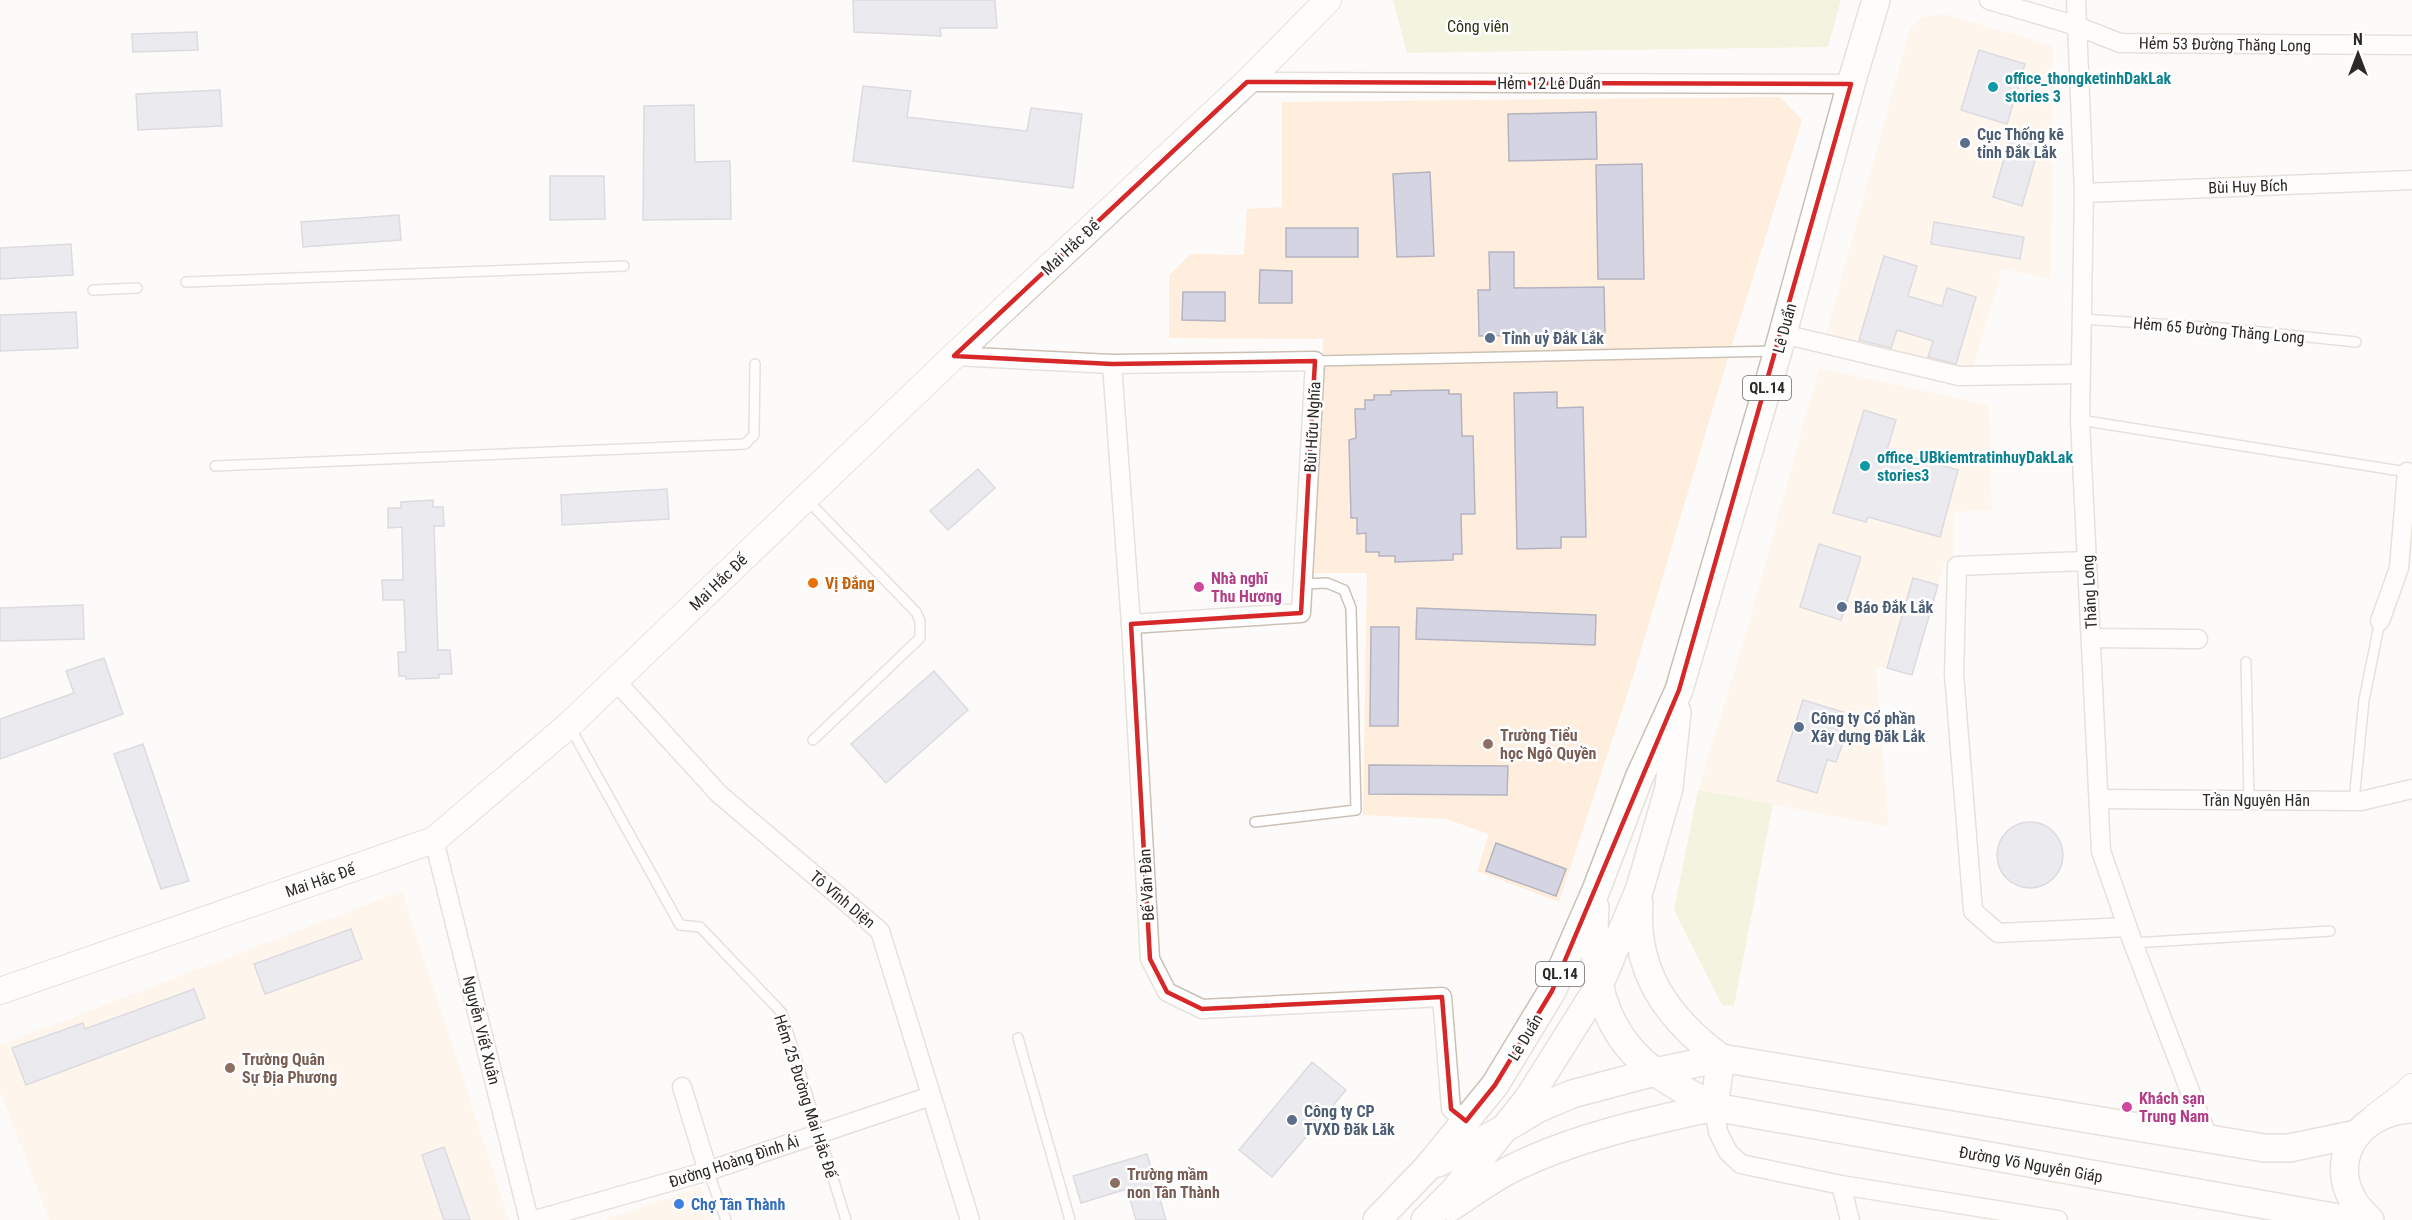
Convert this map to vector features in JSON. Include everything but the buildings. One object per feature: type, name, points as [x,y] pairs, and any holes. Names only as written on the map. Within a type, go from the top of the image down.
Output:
[{"type":"main road","name":"Lê Duẩn","points":[[1377,1220],[1427,1168],[1495,1085],[1552,992],[1596,890],[1639,778],[1679,690],[1876,0]]},
{"type":"main road","name":"Lê Duẩn","points":[[1425,1220],[1454,1191],[1528,1099],[1599,986],[1640,888],[1669,788],[1679,690]]},
{"type":"main road","points":[[1640,888],[1638,922],[1641,950],[1652,980],[1671,1012],[1693,1037],[1721,1058]]},
{"type":"main road","points":[[1596,890],[1593,934],[1599,986],[1609,1017],[1628,1047],[1655,1072],[1714,1107]]},
{"type":"main road","points":[[1714,1107],[1721,1058]]},
{"type":"main road","points":[[1427,1168],[1504,1129],[1537,1109],[1572,1095],[1655,1072],[1721,1058],[2264,1148],[2289,1148],[2364,1127],[2391,1111],[2412,1109]]},
{"type":"main road","points":[[1431,1220],[1512,1168],[1575,1142],[1640,1123],[1714,1107]]},
{"type":"main road","name":"Đường Võ Nguyên Giáp","points":[[1714,1107],[2350,1220]]},
{"type":"main road","points":[[2364,1127],[2347,1152],[2344,1173],[2349,1193],[2359,1211],[2370,1220]]},
{"type":"street","name":"Mai Hắc Đế","points":[[0,991],[434,840],[569,724],[954,356],[1247,82],[1328,0]]},
{"type":"street","points":[[1989,0],[2077,26]]},
{"type":"street","name":"Thăng Long","points":[[2076,0],[2084,192],[2080,420],[2101,851],[2130,935],[2208,1138]]},
{"type":"street","name":"Hẻm 53 Đường Thăng Long","points":[[2077,26],[2120,43],[2412,45]]},
{"type":"street","name":"Hẻm 12 Lê Duẩn","points":[[1247,82],[1851,84]]},
{"type":"street","name":"Bùi Huy Bích","points":[[2084,192],[2412,180]]},
{"type":"street","points":[[1780,342],[1959,376],[2080,374]]},
{"type":"street","name":"Bùi Hữu Nghĩa","points":[[954,356],[1112,364],[1315,361],[1301,613],[1131,624]]},
{"type":"street","name":"Bế Văn Đàn","points":[[1112,364],[1131,624],[1150,959],[1167,992],[1202,1009],[1442,997],[1451,1109],[1466,1121]]},
{"type":"street","points":[[2380,621],[2399,568],[2407,472]]},
{"type":"street","points":[[2087,561],[1957,566],[1954,674],[1973,911],[1998,933],[2130,935]]},
{"type":"street","points":[[2091,638],[2198,639]]},
{"type":"street","name":"Tô Vĩnh Diện","points":[[615,680],[719,794],[880,931],[970,1220]]},
{"type":"street","name":"Trần Nguyên Hãn","points":[[2099,800],[2361,801],[2412,789]]},
{"type":"street","name":"Nguyễn Viết Xuân","points":[[434,840],[529,1220]]},
{"type":"street","points":[[682,1087],[708,1171]]},
{"type":"street","points":[[2364,1127],[2408,1093],[2412,1087]]},
{"type":"street","name":"Đường Hoàng Đình Ái","points":[[535,1220],[708,1171],[931,1096]]},
{"type":"street","points":[[1714,1107],[1718,1132],[1728,1152],[1741,1164],[1841,1185],[2058,1220]]},
{"type":"street","points":[[1841,1185],[1850,1220]]},
{"type":"lane","points":[[186,282],[624,266]]},
{"type":"lane","points":[[93,290],[137,288]]},
{"type":"lane","name":"Hẻm 65 Đường Thăng Long","points":[[2081,319],[2222,328],[2356,342]]},
{"type":"lane","points":[[1315,361],[1780,342]]},
{"type":"lane","points":[[215,466],[745,444],[754,435],[755,364]]},
{"type":"lane","points":[[2080,420],[2407,472]]},
{"type":"lane","points":[[805,498],[916,612],[921,628],[920,638],[813,740]]},
{"type":"lane","points":[[1255,822],[1356,810],[1351,608],[1344,590],[1327,583],[1303,584]]},
{"type":"lane","points":[[2354,801],[2364,700],[2380,621]]},
{"type":"lane","points":[[2246,662],[2249,800]]},
{"type":"lane","name":"Hẻm 25 Đường Mai Hắc Đế","points":[[569,724],[680,925],[700,927],[782,1013],[846,1220]]},
{"type":"lane","points":[[2130,935],[2330,930]]},
{"type":"lane","points":[[1018,1038],[1070,1220]]},
{"type":"lane","points":[[708,1171],[726,1220]]},
{"type":"highlighted area","points":[[1247,82],[1851,84],[1679,690],[1552,991],[1495,1085],[1466,1121],[1451,1109],[1442,997],[1202,1009],[1167,992],[1150,959],[1131,624],[1301,613],[1315,361],[1112,364],[954,356]]},
{"type":"shaded area","name":"Cục Thống kê tỉnh Đắk Lắk","points":[[1948,15],[2053,46],[2051,279],[2002,269],[1970,379],[1822,349],[1909,32],[1913,24],[1921,18]]},
{"type":"shaded area","name":"Tỉnh uỷ Đắk Lắk","points":[[1780,97],[1802,120],[1634,673],[1559,902],[1477,871],[1489,834],[1446,819],[1363,815],[1367,573],[1314,573],[1323,339],[1169,338],[1169,276],[1190,254],[1244,255],[1247,209],[1282,207],[1282,102]]},
{"type":"shaded area","points":[[1819,368],[1989,405],[1992,510],[1953,512],[1953,560],[1945,561],[1912,675],[1876,666],[1889,827],[1698,790],[1747,630]]},
{"type":"shaded area","name":"Trường Quân Sự Địa Phương","points":[[402,891],[509,1220],[49,1220],[0,1091],[0,1045]]},
{"type":"shaded area","name":"Chợ Tân Thành","points":[[701,1187],[712,1220],[604,1220]]},
{"type":"green space","name":"Công viên","points":[[1393,0],[1841,0],[1828,47],[1407,53]]},
{"type":"green space","points":[[1698,790],[1773,804],[1734,1006],[1722,1005],[1674,910]]},
{"type":"place","name":"office_thongketinhDakLak stories 3","points":[[1993,87]]},
{"type":"place","name":"Cục Thống kê tỉnh Đắk Lắk","points":[[1965,143]]},
{"type":"place","name":"Tỉnh uỷ Đắk Lắk","points":[[1490,338]]},
{"type":"place","name":"office_UBkiemtratinhuyDakLak stories3","points":[[1865,466]]},
{"type":"place","name":"Vị Đắng","points":[[813,583]]},
{"type":"place","name":"Nhà nghĩ Thu Hương","points":[[1199,587]]},
{"type":"place","name":"Báo Đắk Lắk","points":[[1842,607]]},
{"type":"place","name":"Công ty Cổ phần Xây dựng Đăk Lắk","points":[[1799,727]]},
{"type":"place","name":"Trường Tiểu học Ngô Quyền","points":[[1488,744]]},
{"type":"place","name":"Trường Quân Sự Địa Phương","points":[[230,1068]]},
{"type":"place","name":"Khách sạn Trung Nam","points":[[2127,1107]]},
{"type":"place","name":"Công ty CP TVXD Đăk Lăk","points":[[1292,1120]]},
{"type":"place","name":"Trường mầm non Tân Thành","points":[[1115,1183]]},
{"type":"place","name":"Chợ Tân Thành","points":[[679,1204]]}]
